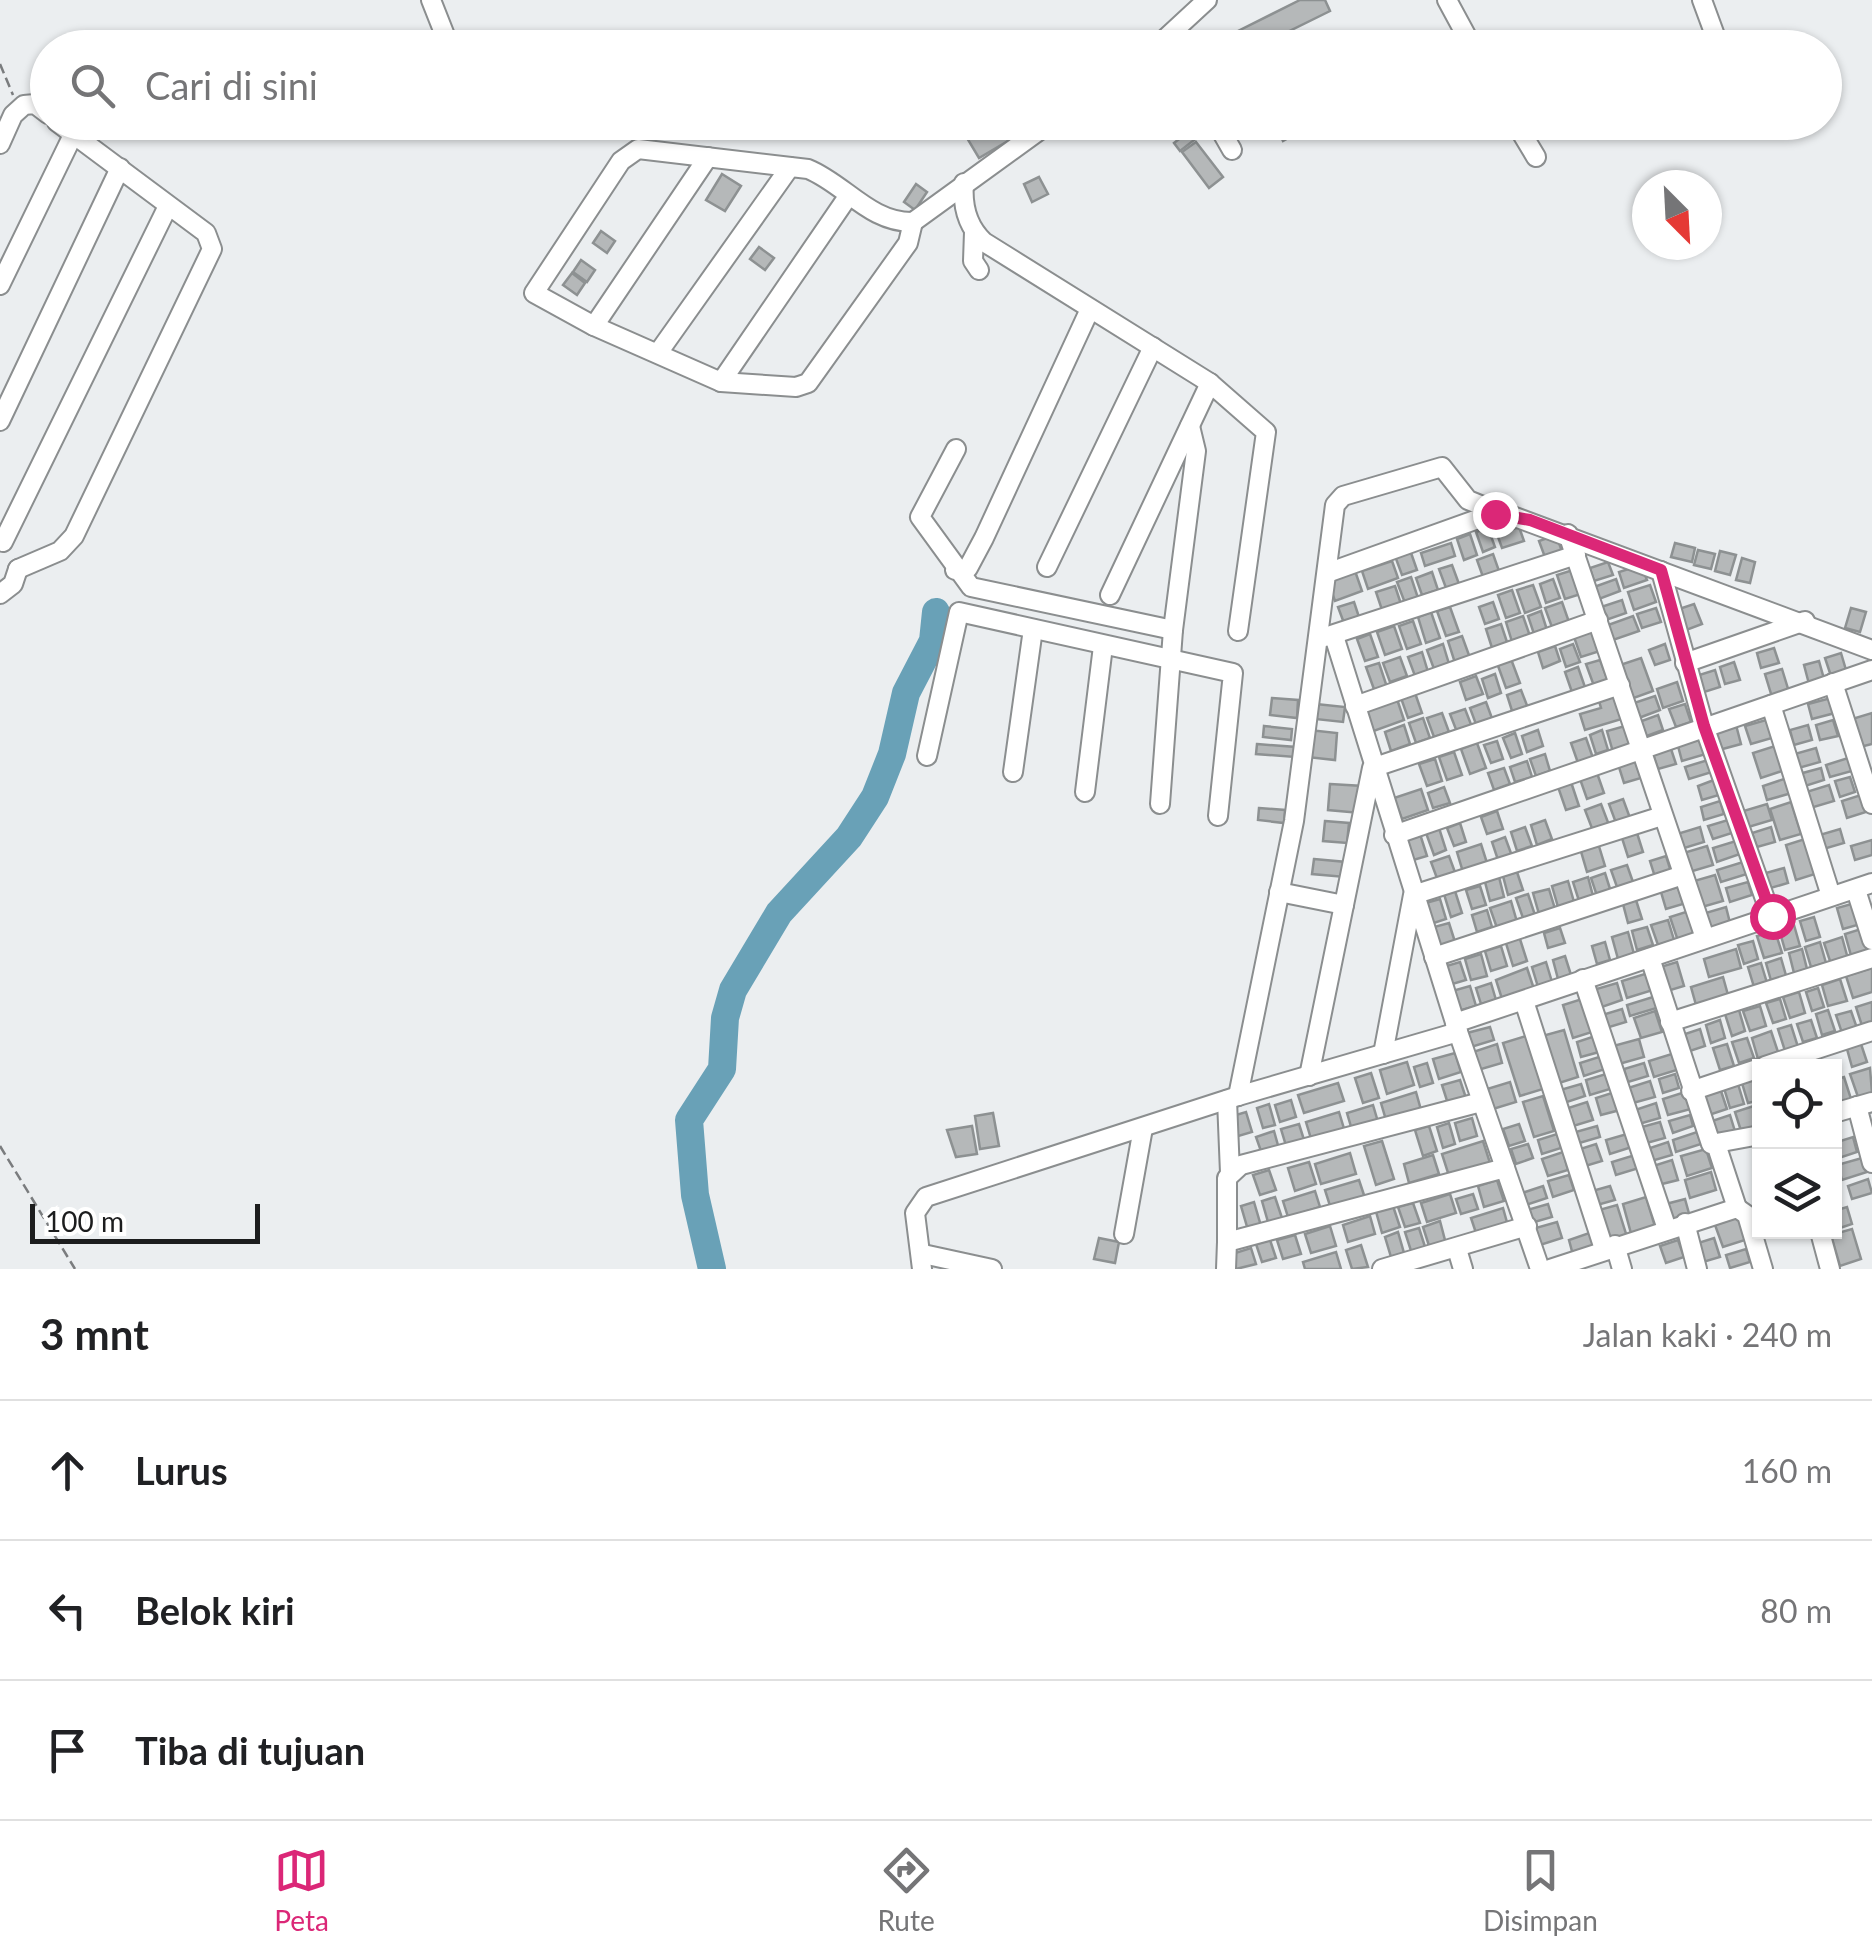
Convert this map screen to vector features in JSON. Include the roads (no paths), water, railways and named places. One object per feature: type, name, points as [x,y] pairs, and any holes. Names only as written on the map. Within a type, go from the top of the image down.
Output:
[{"type":"street","points":[[432,0],[443,30]]},
{"type":"street","points":[[1447,0],[1463,30]]},
{"type":"street","points":[[1702,0],[1713,30]]},
{"type":"street","points":[[1178,30],[1203,2]]},
{"type":"street","points":[[0,144],[18,108],[30,105]]},
{"type":"street","points":[[0,285],[71,140]]},
{"type":"street","points":[[18,569],[60,551],[74,536],[212,249],[211,237],[80,140]]},
{"type":"street","points":[[913,222],[888,218],[818,174],[790,167],[638,149],[626,156],[534,289],[535,295],[594,326],[721,382],[796,387],[808,383],[908,243],[913,222],[1026,140]]},
{"type":"street","points":[[1226,140],[1232,150]]},
{"type":"street","points":[[1526,140],[1536,157]]},
{"type":"street","points":[[594,326],[708,157]]},
{"type":"street","points":[[658,354],[790,167]]},
{"type":"street","points":[[0,421],[120,168]]},
{"type":"street","points":[[964,184],[962,198],[974,232],[973,260],[979,270]]},
{"type":"street","points":[[721,382],[849,195]]},
{"type":"street","points":[[0,594],[14,584],[18,569],[1,541],[168,206]]},
{"type":"street","points":[[974,232],[1090,310],[1210,383],[1268,437],[1238,631]]},
{"type":"street","points":[[955,570],[968,568],[984,538],[1090,310]]},
{"type":"street","points":[[1048,568],[1154,347]]},
{"type":"street","points":[[1110,594],[1210,383]]},
{"type":"street","points":[[1160,804],[1173,630],[1196,451],[1190,426]]},
{"type":"street","points":[[956,448],[920,517],[971,587],[1173,630]]},
{"type":"street","points":[[1226,1269],[1232,1098],[1280,892],[1326,637],[1327,573],[1335,505],[1342,496],[1442,467],[1468,500],[1805,621],[1872,650]]},
{"type":"street","points":[[1327,573],[1500,512]]},
{"type":"street","points":[[1568,534],[1705,938]]},
{"type":"street","points":[[1326,637],[1576,556]]},
{"type":"street","points":[[1661,570],[1704,726],[1772,916]]},
{"type":"street","points":[[927,756],[959,612],[1233,673],[1218,816]]},
{"type":"street","points":[[1355,706],[1598,620]]},
{"type":"street","points":[[1686,663],[1805,621]]},
{"type":"street","points":[[1013,772],[1033,629]]},
{"type":"street","points":[[1326,637],[1355,706],[1480,1102],[1540,1269]]},
{"type":"street","points":[[1085,792],[1103,646]]},
{"type":"street","points":[[1394,835],[1872,670]]},
{"type":"street","points":[[1834,684],[1872,804]]},
{"type":"street","points":[[1372,768],[1620,685]]},
{"type":"street","points":[[1771,705],[1831,896]]},
{"type":"street","points":[[1309,1076],[1372,768]]},
{"type":"street","points":[[1413,895],[1662,816]]},
{"type":"street","points":[[1434,957],[1683,875]]},
{"type":"street","points":[[992,1269],[922,1261],[915,1213],[926,1197],[1232,1098],[1383,1054],[1524,1000],[1864,886],[1872,940]]},
{"type":"street","points":[[1280,892],[1344,905]]},
{"type":"street","points":[[1383,1054],[1413,895]]},
{"type":"street","points":[[1650,958],[1709,1141],[1717,1146],[1737,1208],[1747,1215],[1763,1269]]},
{"type":"street","points":[[1670,1022],[1872,958]]},
{"type":"street","points":[[1583,980],[1676,1226],[1698,1269]]},
{"type":"street","points":[[1524,1000],[1609,1247],[1622,1269]]},
{"type":"street","points":[[1786,1059],[1872,1030]]},
{"type":"street","points":[[1692,1091],[1752,1070]]},
{"type":"street","points":[[1230,1173],[1241,1165],[1480,1102]]},
{"type":"street","points":[[1865,1104],[1872,1163]]},
{"type":"street","points":[[1124,1234],[1143,1128]]},
{"type":"street","points":[[1717,1146],[1752,1137]]},
{"type":"street","points":[[1227,1242],[1505,1168]]},
{"type":"street","points":[[1550,1269],[1737,1208]]},
{"type":"street","points":[[1389,1268],[1527,1226]]},
{"type":"street","points":[[1822,1239],[1830,1269]]},
{"type":"street","points":[[1457,1250],[1464,1269]]},
{"type":"waterway","points":[[712,1269],[695,1195],[689,1120],[722,1069],[725,1018],[733,990],[779,913],[849,837],[875,797],[892,754],[906,693],[933,641],[936,612]]}]
